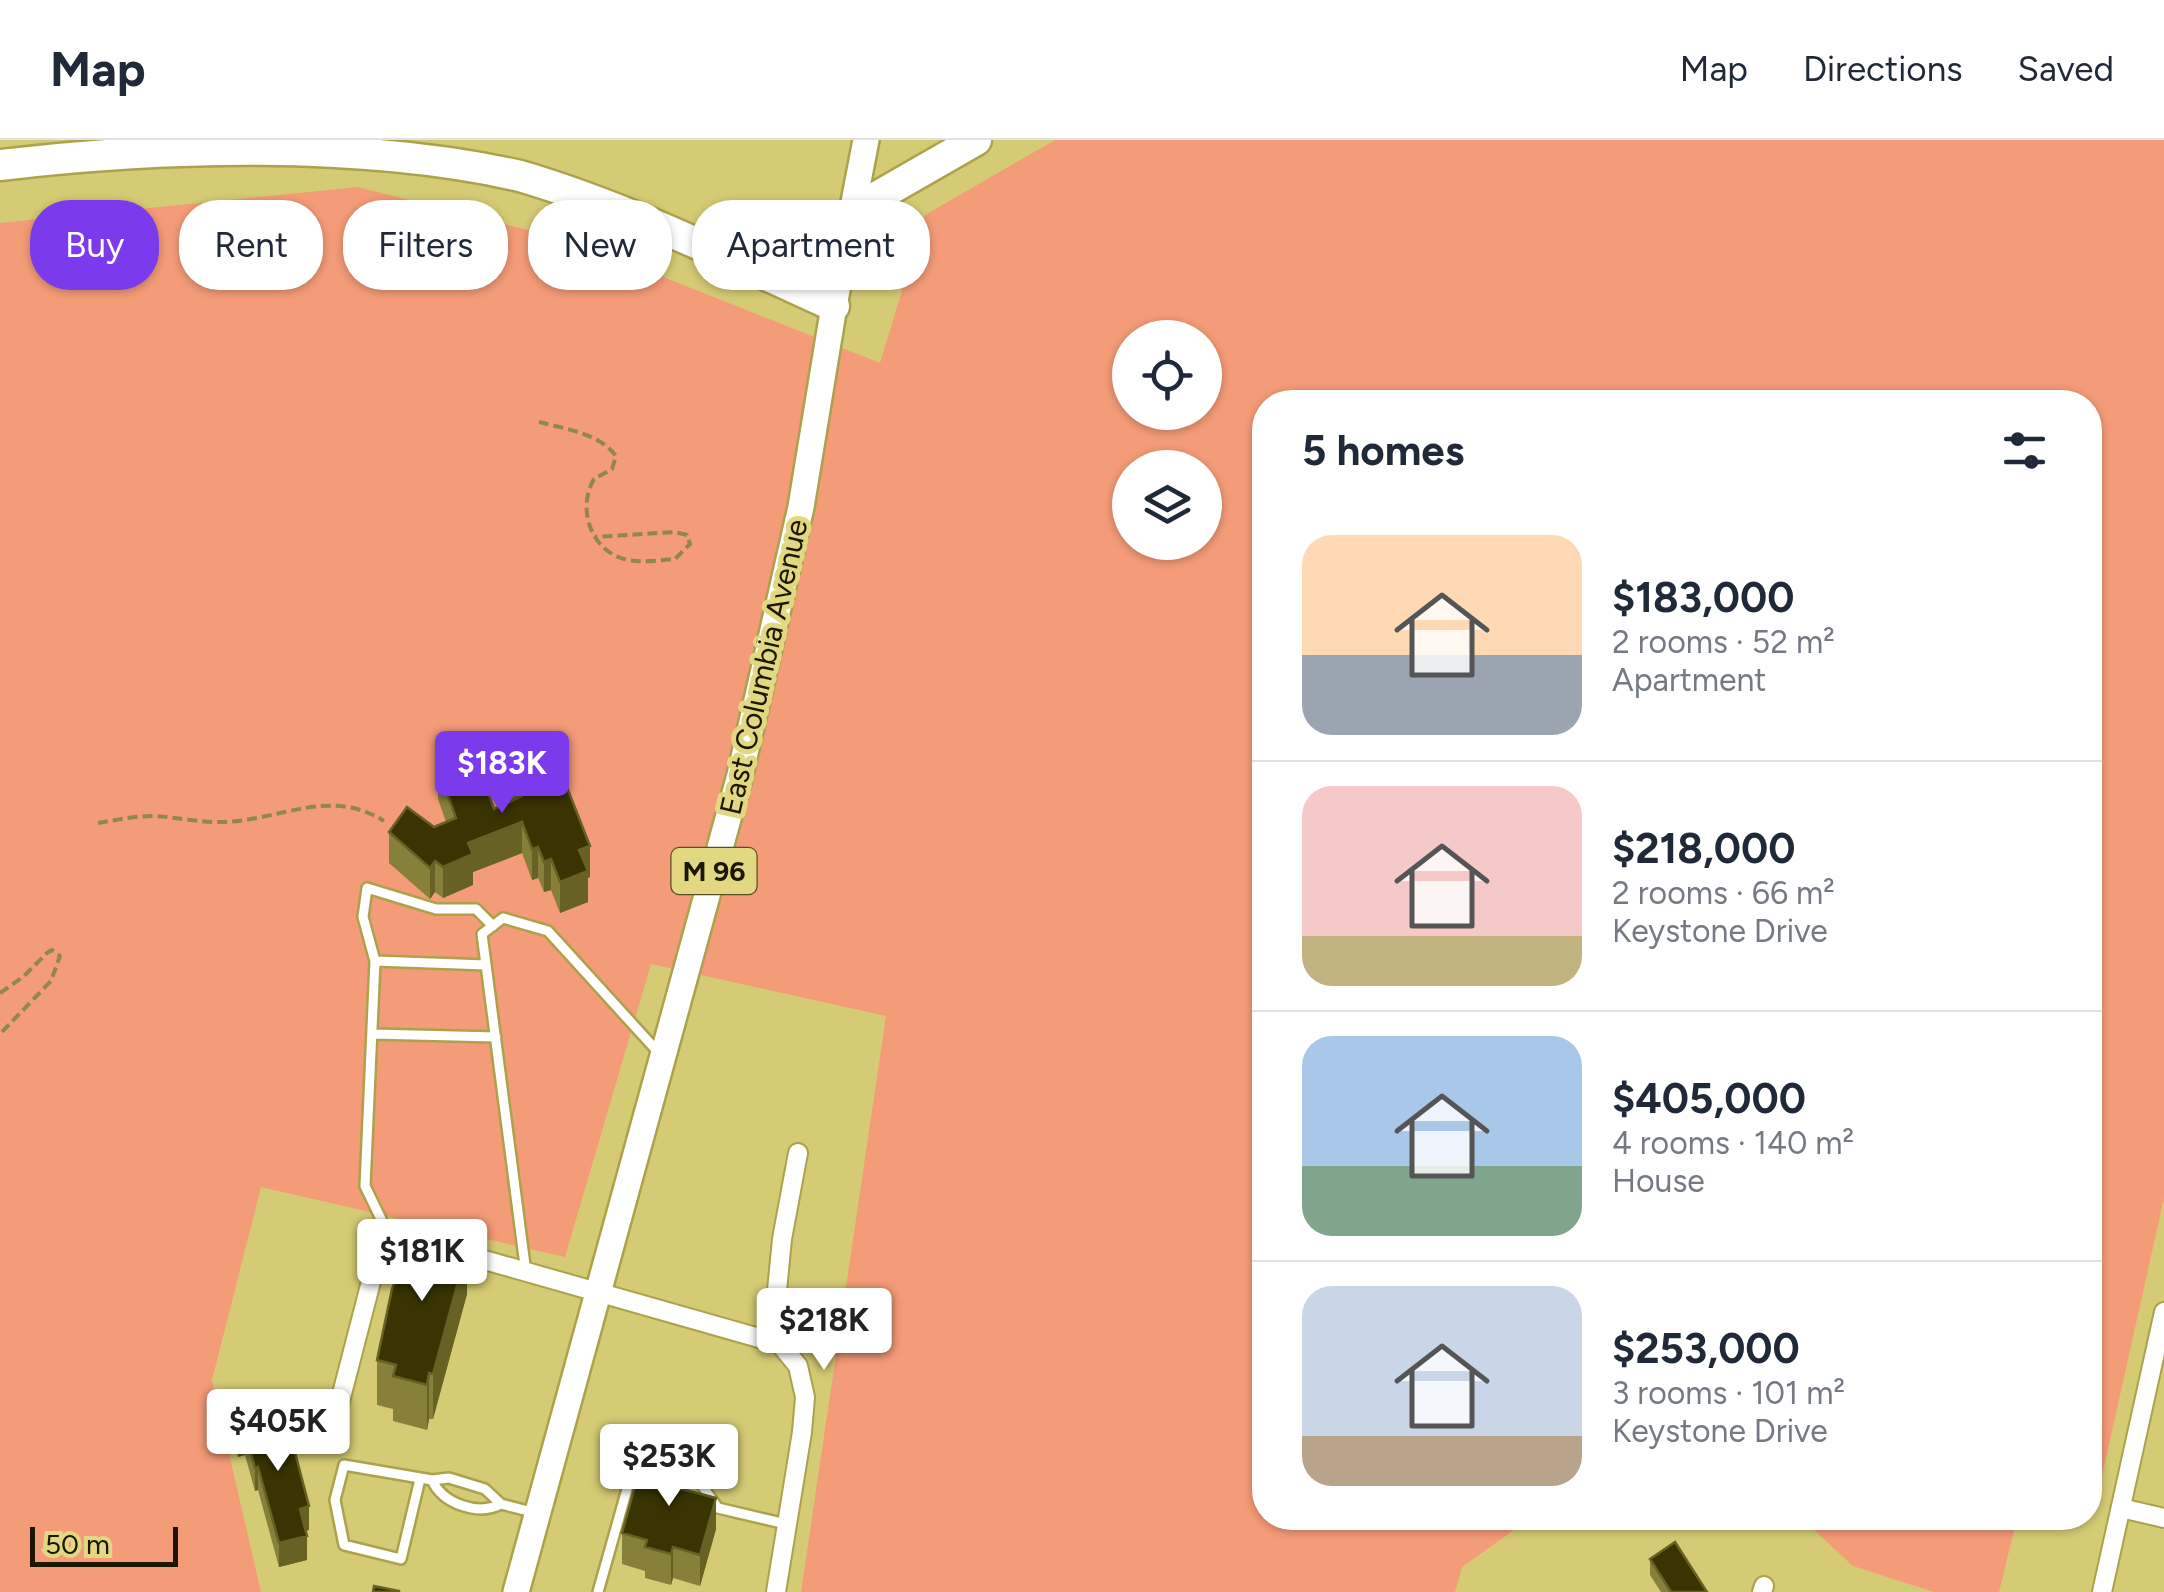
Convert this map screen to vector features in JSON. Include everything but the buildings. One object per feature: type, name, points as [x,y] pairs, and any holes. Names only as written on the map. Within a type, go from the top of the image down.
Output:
[{"type":"highway","points":[[871,200],[976,140]]},
{"type":"highway","points":[[0,165],[112,152],[256,147],[360,149],[420,155],[516,174],[609,204],[834,306]]},
{"type":"main road","name":"East Columbia Avenue","points":[[856,200],[866,140]]},
{"type":"main road","name":"East Columbia Avenue","points":[[516,1592],[749,737],[801,507],[837,290]]},
{"type":"street","points":[[776,1592],[805,1397],[798,1366],[780,1344],[774,1311],[798,1152]]},
{"type":"street","points":[[337,1413],[381,1243],[394,1234],[780,1344]]},
{"type":"street","points":[[2102,1592],[2164,1312]]},
{"type":"street","points":[[2121,1508],[2164,1518]]},
{"type":"lane","points":[[381,1243],[382,1220],[366,1186],[375,961],[362,917],[367,888],[436,909],[476,909],[493,926]]},
{"type":"lane","points":[[526,1273],[482,934],[503,918],[548,931],[663,1058]]},
{"type":"lane","points":[[375,961],[486,964]]},
{"type":"lane","points":[[372,1034],[496,1037]]},
{"type":"lane","points":[[420,1479],[401,1559],[344,1545],[336,1500],[344,1465],[420,1479],[449,1478],[493,1493],[501,1504],[538,1513]]},
{"type":"lane","points":[[598,1592],[629,1482],[657,1465],[693,1473],[718,1508],[786,1524]]},
{"type":"lane","points":[[432,1480],[442,1496],[478,1510],[488,1511],[501,1504]]},
{"type":"path","points":[[539,422],[588,436],[616,456],[612,469],[594,479],[588,494],[588,520],[594,537],[608,552],[626,560],[676,559],[690,544],[687,535],[675,532],[594,537]]},
{"type":"path","points":[[98,823],[154,816],[227,822],[273,817],[312,804],[359,809],[384,821]]},
{"type":"path","points":[[0,993],[23,977],[47,952],[52,950],[60,956],[51,981],[0,1034]]},
{"type":"shaded area","points":[[1055,140],[2164,140],[2164,1198],[2102,1476],[2102,390],[1252,390],[1252,1530],[1514,1530],[1462,1567],[1455,1592],[801,1592],[886,1016],[651,964],[565,1257],[261,1187],[212,1380],[261,1592],[0,1592],[0,223],[30,220],[30,290],[159,290],[159,207],[179,205],[179,290],[323,290],[323,200],[229,200],[358,187],[409,200],[343,200],[343,290],[508,290],[508,225],[528,230],[528,290],[672,290],[672,280],[880,363],[902,290],[930,290],[930,212]]},
{"type":"shaded area","points":[[1814,1530],[2014,1530],[1999,1592],[1934,1592],[1853,1566]]}]
